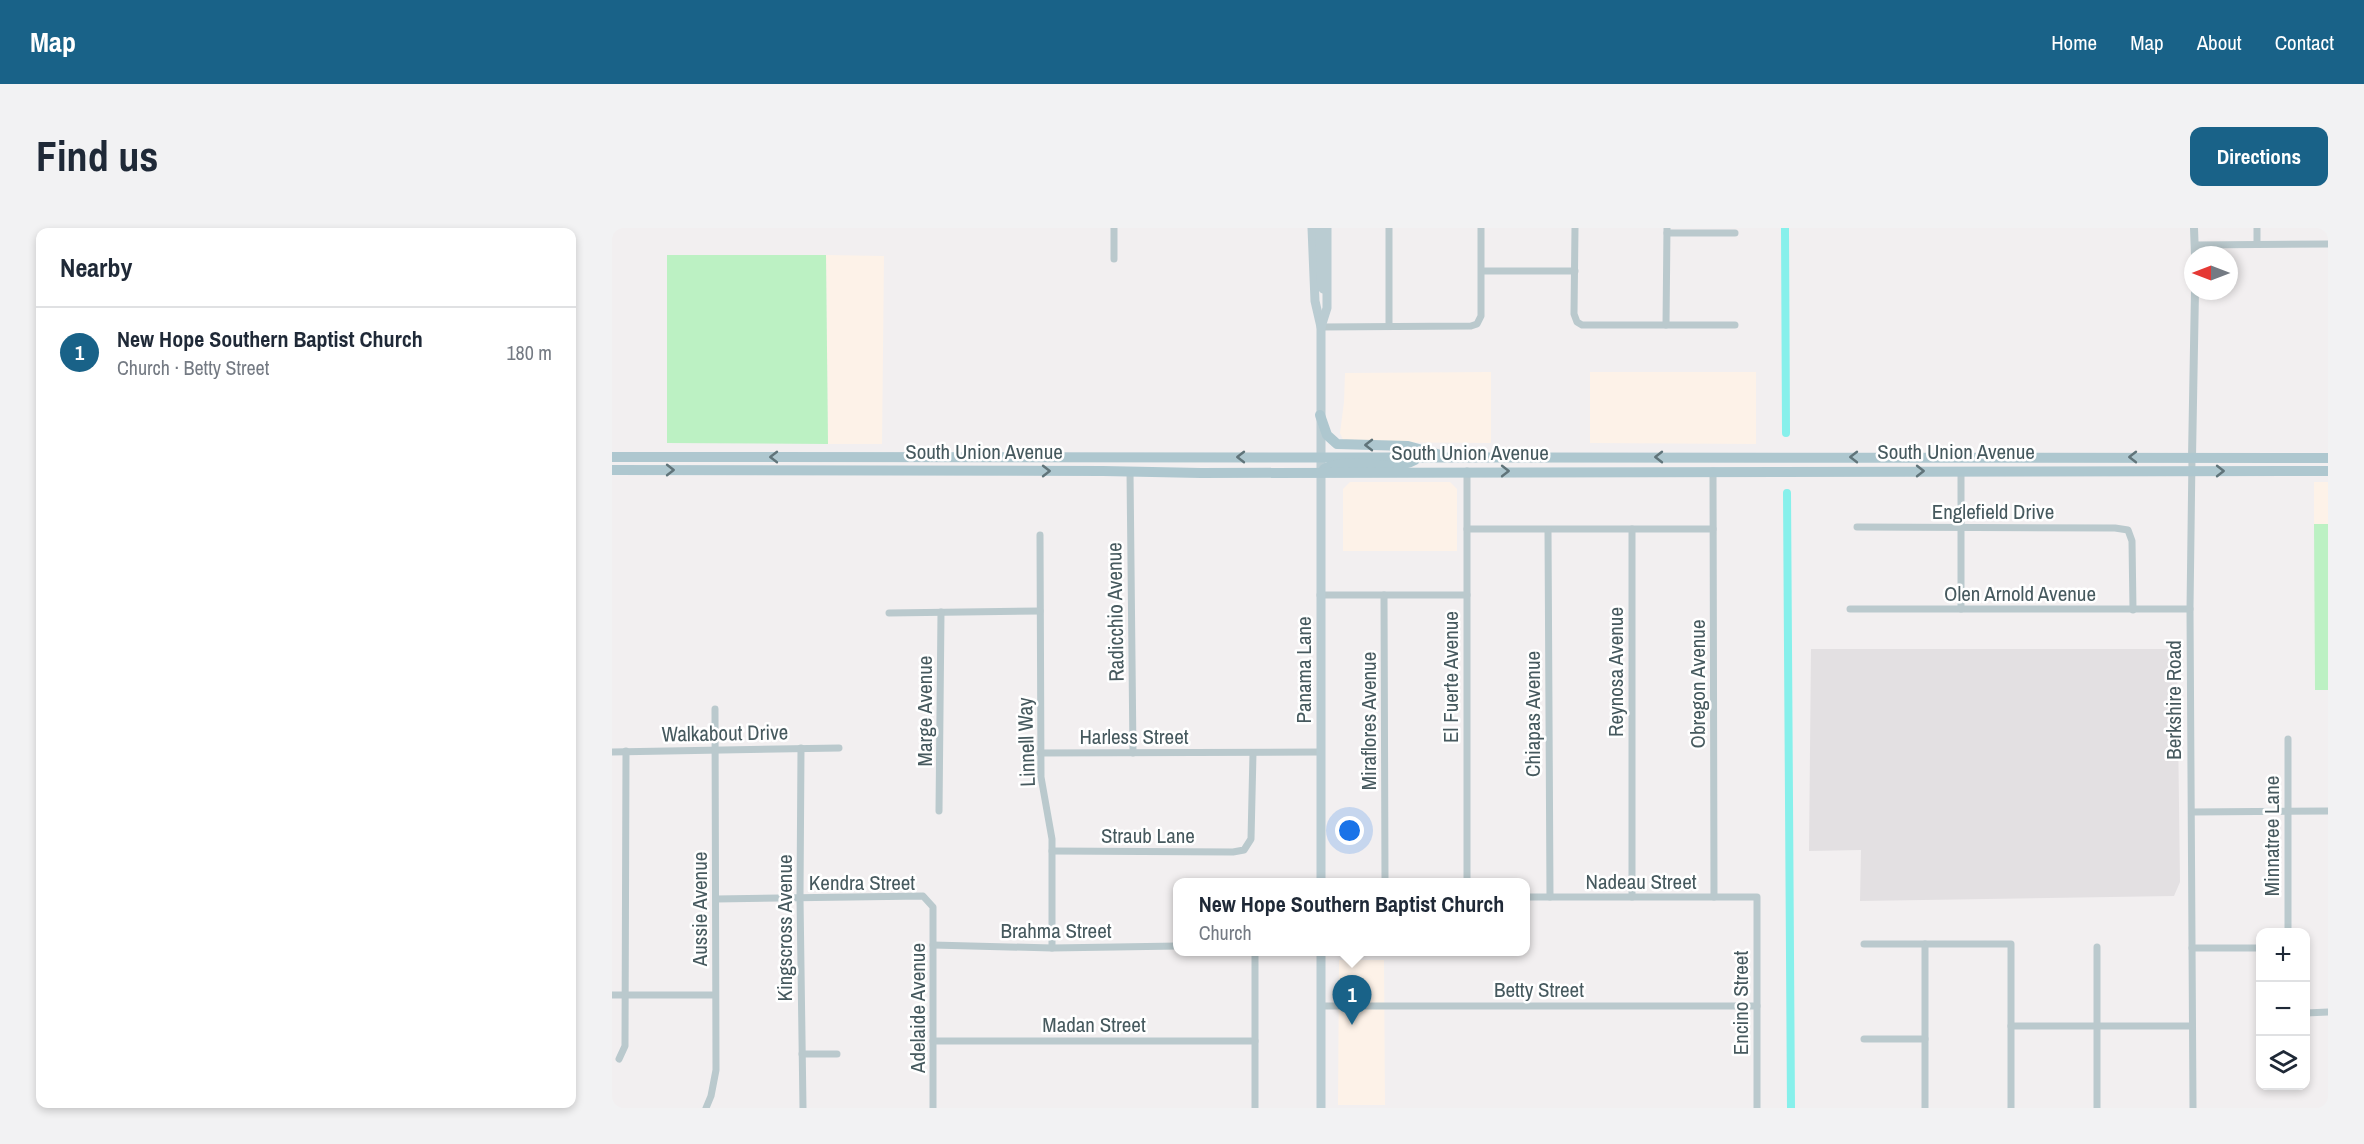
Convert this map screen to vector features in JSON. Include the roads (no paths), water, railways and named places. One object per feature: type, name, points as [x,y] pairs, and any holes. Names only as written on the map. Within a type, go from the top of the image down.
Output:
[{"type":"main road","points":[[1312,228],[1315,301],[1320,327]]},
{"type":"main road","points":[[1320,228],[1321,281],[1327,303]]},
{"type":"main road","points":[[1320,327],[1327,303],[1327,228]]},
{"type":"main road","name":"Panama Lane","points":[[1320,327],[1321,878]]},
{"type":"main road","points":[[1320,415],[1327,435],[1337,444],[1408,446],[1446,457]]},
{"type":"main road","name":"South Union Avenue","points":[[612,457],[2328,458]]},
{"type":"main road","points":[[792,470],[800,464],[848,463],[854,457]]},
{"type":"main road","points":[[872,470],[883,464],[938,463],[945,457]]},
{"type":"main road","points":[[1239,473],[1268,466],[1315,464],[1320,457]]},
{"type":"main road","points":[[1320,472],[1336,465],[1403,464],[1420,457]]},
{"type":"main road","points":[[1411,472],[1433,465],[1478,464],[1483,461],[1483,457]]},
{"type":"main road","name":"South Union Avenue","points":[[612,470],[1239,473],[2328,471]]},
{"type":"main road","points":[[1321,956],[1321,1108]]},
{"type":"street","points":[[1114,228],[1114,259]]},
{"type":"street","points":[[1389,228],[1389,326]]},
{"type":"street","points":[[1320,327],[1471,326],[1477,324],[1480,316],[1482,271],[1481,228]]},
{"type":"street","points":[[1575,228],[1574,314],[1577,322],[1582,325],[1735,325]]},
{"type":"street","points":[[2194,228],[2195,246]]},
{"type":"street","points":[[2257,228],[2257,244]]},
{"type":"street","points":[[1666,325],[1666,231],[1735,233]]},
{"type":"street","points":[[2236,246],[2328,244]]},
{"type":"street","points":[[1482,271],[1575,271]]},
{"type":"street","name":"Berkshire Road","points":[[2193,1108],[2190,471],[2195,300]]},
{"type":"street","name":"Radicchio Avenue","points":[[1130,471],[1133,753]]},
{"type":"street","name":"El Fuerte Avenue","points":[[1467,471],[1467,878]]},
{"type":"street","name":"Obregon Avenue","points":[[1713,471],[1714,897]]},
{"type":"street","points":[[1961,471],[1961,609]]},
{"type":"street","name":"Englefield Drive","points":[[1857,527],[2115,528],[2128,530],[2132,541],[2133,610]]},
{"type":"street","points":[[1467,529],[1713,529]]},
{"type":"street","name":"Reynosa Avenue","points":[[1632,529],[1632,897]]},
{"type":"street","name":"Chiapas Avenue","points":[[1548,530],[1550,897]]},
{"type":"street","name":"Linnell Way","points":[[1040,534],[1040,753],[1041,777],[1052,851],[1052,948]]},
{"type":"street","points":[[1320,595],[1467,595]]},
{"type":"street","name":"Miraflores Avenue","points":[[1384,595],[1385,878]]},
{"type":"street","name":"Olen Arnold Avenue","points":[[1850,609],[2190,609]]},
{"type":"street","points":[[889,613],[1040,611]]},
{"type":"street","name":"Marge Avenue","points":[[939,811],[941,612]]},
{"type":"street","name":"Aussie Avenue","points":[[706,1108],[716,1070],[715,709]]},
{"type":"street","name":"Minnatree Lane","points":[[2288,739],[2288,928]]},
{"type":"street","name":"Kingscross Avenue","points":[[801,748],[800,898],[803,1108]]},
{"type":"street","name":"Walkabout Drive","points":[[612,752],[839,748]]},
{"type":"street","points":[[619,1059],[625,1046],[626,752]]},
{"type":"street","name":"Harless Street","points":[[1040,753],[1321,752]]},
{"type":"street","name":"Straub Lane","points":[[1052,851],[1233,852],[1244,850],[1251,838],[1253,753]]},
{"type":"street","points":[[2192,812],[2328,812]]},
{"type":"street","name":"Kendra Street","points":[[716,899],[923,896],[933,907]]},
{"type":"street","name":"Nadeau Street","points":[[1530,897],[1757,897]]},
{"type":"street","name":"Encino Street","points":[[1757,897],[1757,1108]]},
{"type":"street","name":"Adelaide Avenue","points":[[933,907],[933,1108]]},
{"type":"street","points":[[1864,944],[2011,944],[2011,1108]]},
{"type":"street","points":[[1925,944],[1925,1108]]},
{"type":"street","name":"Brahma Street","points":[[933,945],[1052,948],[1173,946]]},
{"type":"street","points":[[2097,947],[2097,1108]]},
{"type":"street","points":[[2192,948],[2256,948]]},
{"type":"street","points":[[1255,1108],[1256,956]]},
{"type":"street","points":[[612,995],[715,995]]},
{"type":"street","name":"Betty Street","points":[[1321,1006],[1757,1006]]},
{"type":"street","points":[[2310,1012],[2328,1012]]},
{"type":"street","points":[[2011,1026],[2193,1026]]},
{"type":"street","points":[[1864,1039],[1925,1039]]},
{"type":"street","name":"Madan Street","points":[[933,1041],[1255,1041]]},
{"type":"street","points":[[802,1054],[837,1054]]},
{"type":"waterway","points":[[1785,228],[1786,433]]},
{"type":"waterway","points":[[1787,493],[1791,1108]]},
{"type":"place","name":"New Hope Southern Baptist Church","points":[[1352,1025]]}]
